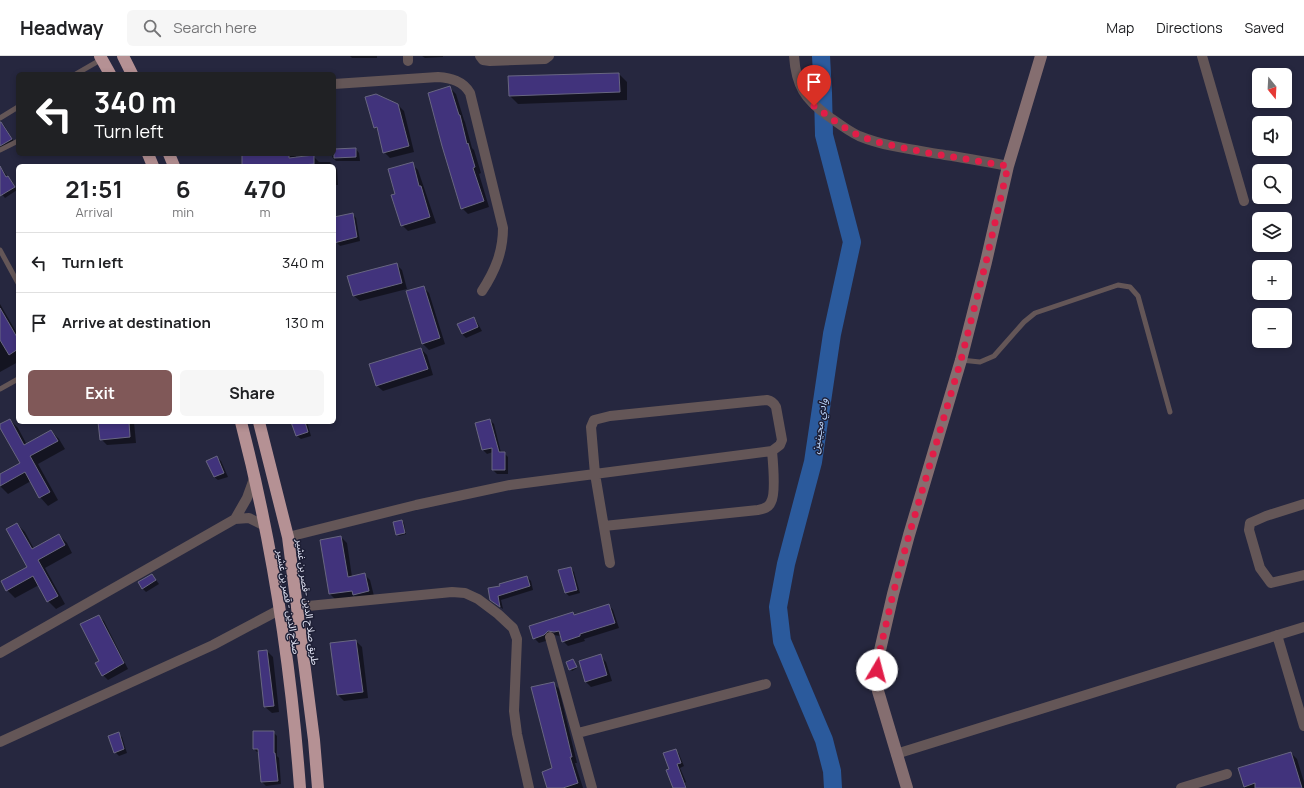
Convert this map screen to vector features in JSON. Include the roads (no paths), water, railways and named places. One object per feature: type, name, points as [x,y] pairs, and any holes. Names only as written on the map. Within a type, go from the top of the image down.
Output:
[{"type":"highway","points":[[123,56],[131,72]]},
{"type":"highway","points":[[101,58],[109,72]]},
{"type":"highway","name":"صلاح الدين - قصر بن غشير","points":[[242,424],[255,476],[279,610],[297,750],[300,788]]},
{"type":"highway","name":"طريق صلاح الدين -قصر بن غشير","points":[[260,424],[288,537],[314,740],[318,788]]},
{"type":"street","points":[[480,56],[483,60],[490,61],[545,59],[548,56]]},
{"type":"street","points":[[794,56],[795,70],[799,84],[805,96],[814,106],[859,136],[877,142],[923,152],[1008,166]]},
{"type":"street","points":[[907,788],[878,692],[878,659],[907,542],[961,360],[986,262],[1008,166],[1041,56]]},
{"type":"street","points":[[1202,56],[1244,201]]},
{"type":"street","points":[[336,84],[438,77],[453,79],[463,84],[467,88],[470,93],[503,228],[503,242],[500,256],[493,273],[482,291]]},
{"type":"street","points":[[288,537],[475,492],[538,481],[595,474],[772,451],[780,445],[782,440],[776,407],[771,401],[610,416],[594,420],[591,427],[595,474],[610,563]]},
{"type":"street","points":[[604,526],[758,510],[767,507],[771,502],[773,495],[772,451]]},
{"type":"street","points":[[235,519],[247,498],[255,476]]},
{"type":"street","points":[[1304,504],[1266,516],[1250,523],[1249,530],[1260,568],[1271,583],[1304,575]]},
{"type":"street","points":[[0,652],[235,519],[249,518],[265,526]]},
{"type":"street","points":[[298,608],[452,592],[465,594],[478,599],[498,614],[513,628],[517,639],[514,711],[517,734],[529,788]]},
{"type":"street","points":[[0,742],[213,645],[279,610]]},
{"type":"street","points":[[896,754],[1304,626]]},
{"type":"street","points":[[1277,635],[1304,726]]},
{"type":"street","points":[[550,637],[592,788]]},
{"type":"street","points":[[578,734],[766,684]]},
{"type":"street","points":[[1181,788],[1227,774]]},
{"type":"lane","points":[[79,72],[101,58]]},
{"type":"lane","points":[[0,118],[16,109]]},
{"type":"lane","points":[[0,150],[16,142]]},
{"type":"lane","points":[[0,250],[16,279]]},
{"type":"lane","points":[[961,360],[980,362],[994,356],[1024,322],[1035,313],[1118,285],[1130,286],[1138,296],[1170,412]]},
{"type":"lane","points":[[0,389],[16,380]]},
{"type":"waterway","name":"وادي مجينين","points":[[821,56],[824,135],[852,242],[832,334],[813,462],[786,564],[778,607],[782,641],[824,740],[832,771],[833,788]]}]
